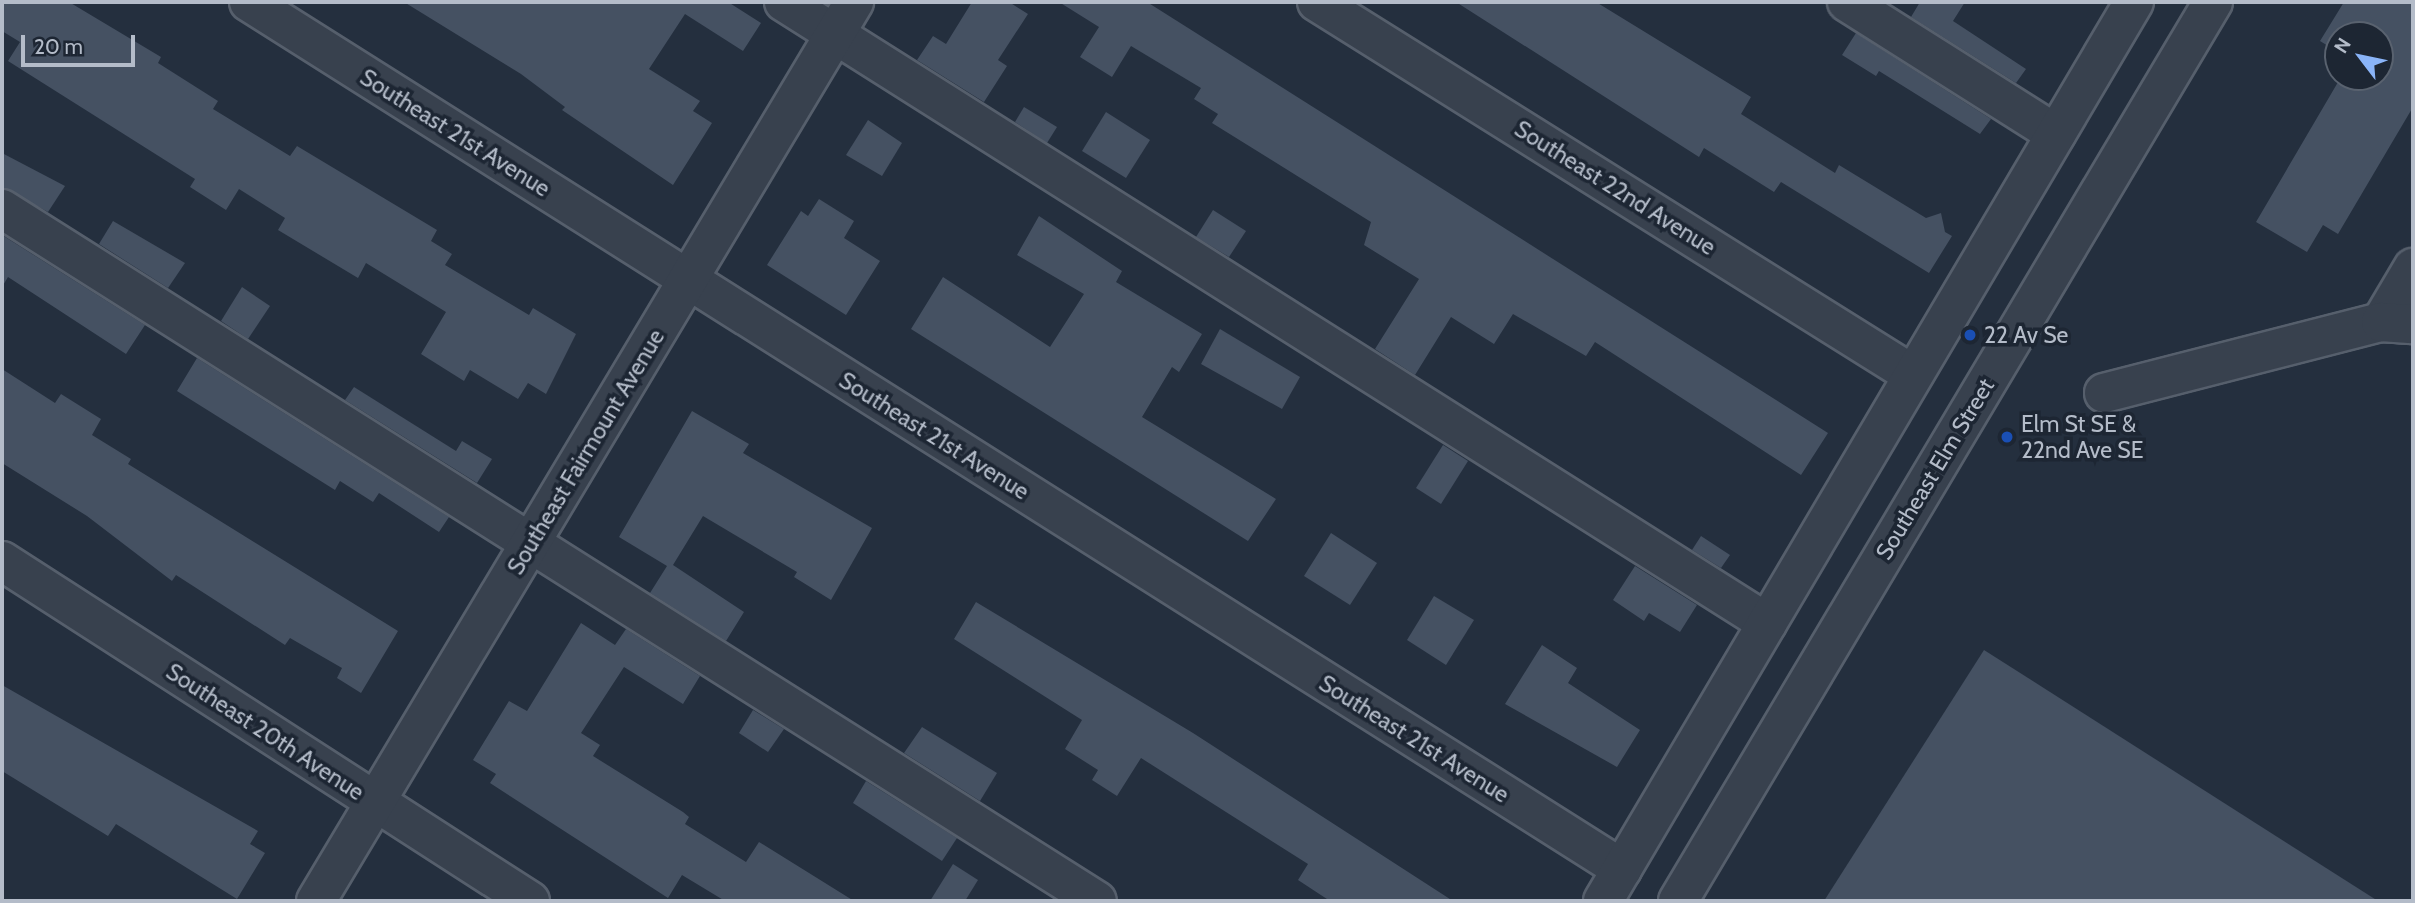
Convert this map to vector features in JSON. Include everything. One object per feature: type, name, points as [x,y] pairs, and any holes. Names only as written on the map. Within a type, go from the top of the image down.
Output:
[{"type":"street","name":"Southeast 21st Avenue","points":[[248,2],[1622,869]]},
{"type":"street","points":[[784,2],[1767,623]]},
{"type":"street","name":"Southeast Fairmount Avenue","points":[[316,901],[690,282],[854,2]]},
{"type":"street","name":"Southeast 22nd Avenue","points":[[1317,2],[1913,374]]},
{"type":"street","points":[[1847,2],[2056,134]]},
{"type":"street","points":[[1603,901],[2134,2]]},
{"type":"street","name":"Southeast Elm Street","points":[[1678,901],[2213,2]]},
{"type":"street","points":[[2,209],[1097,901]]},
{"type":"street","points":[[2104,393],[2397,323],[2413,268]]},
{"type":"street","name":"Southeast 20th Avenue","points":[[2,561],[530,901]]},
{"type":"building","points":[[2,2],[69,2],[161,57],[158,63],[218,101],[213,109],[290,156],[297,146],[437,230],[431,241],[452,254],[445,265],[529,315],[533,308],[576,334],[546,394],[528,383],[518,399],[470,370],[464,381],[421,354],[446,312],[366,263],[358,278],[278,230],[285,218],[239,189],[226,210],[190,187],[195,179],[8,61],[20,42],[2,31]]},
{"type":"building","points":[[404,2],[728,2],[761,23],[743,51],[685,14],[649,69],[700,101],[693,111],[712,123],[673,185],[562,110],[565,107],[521,74]]},
{"type":"building","points":[[972,2],[1009,2],[1028,14],[998,60],[1007,66],[984,102],[917,60],[933,36],[946,44]]},
{"type":"building","points":[[1059,2],[1147,2],[1828,433],[1801,475],[1595,342],[1586,356],[1513,314],[1494,344],[1451,317],[1415,375],[1375,349],[1419,279],[1364,245],[1371,222],[1212,123],[1218,114],[1194,99],[1201,88],[1131,46],[1112,77],[1080,57],[1099,27]]},
{"type":"building","points":[[1456,2],[1596,2],[1751,97],[1741,114],[1835,173],[1839,165],[1926,218],[1941,213],[1945,232],[1952,236],[1929,273],[1781,182],[1774,192],[1704,148],[1699,157]]},
{"type":"building","points":[[1920,2],[1965,2],[1953,21],[2026,69],[2016,83],[1911,17]]},
{"type":"building","points":[[2344,2],[2413,2],[2413,107],[2338,234],[2323,225],[2307,252],[2256,222],[2333,91],[2394,91],[2394,21],[2332,21]]},
{"type":"building","points":[[1856,33],[1991,119],[1980,134],[1879,71],[1876,76],[1842,55]]},
{"type":"building","points":[[1024,107],[1057,127],[1047,143],[1015,122]]},
{"type":"building","points":[[1106,112],[1150,140],[1126,178],[1082,151]]},
{"type":"building","points":[[868,120],[902,143],[882,176],[846,155]]},
{"type":"building","points":[[2,153],[65,186],[48,212],[2,187]]},
{"type":"building","points":[[819,199],[854,221],[844,238],[880,261],[846,315],[767,265],[801,211],[808,216]]},
{"type":"building","points":[[1213,210],[1246,231],[1229,257],[1196,237]]},
{"type":"building","points":[[1039,216],[1122,271],[1116,282],[1202,334],[1179,372],[1172,367],[1142,417],[1276,499],[1248,541],[911,329],[943,277],[1050,347],[1084,294],[1017,255]]},
{"type":"building","points":[[113,221],[185,263],[168,288],[99,244]]},
{"type":"building","points":[[2,235],[145,325],[126,354],[8,277],[2,287]]},
{"type":"building","points":[[242,287],[270,306],[248,339],[221,321]]},
{"type":"building","points":[[1220,329],[1300,377],[1282,409],[1201,364]]},
{"type":"building","points":[[197,358],[449,517],[439,532],[379,493],[373,502],[340,481],[335,490],[177,391]]},
{"type":"building","points":[[2,369],[55,403],[61,394],[101,419],[92,435],[131,459],[128,464],[398,631],[361,693],[337,678],[342,668],[290,638],[285,645],[176,575],[172,581],[87,516],[2,463]]},
{"type":"building","points":[[354,387],[456,451],[462,441],[492,459],[477,483],[345,400]]},
{"type":"building","points":[[692,411],[749,444],[743,453],[872,528],[831,600],[794,577],[797,572],[703,516],[673,565],[744,612],[726,641],[650,593],[667,566],[619,537]]},
{"type":"building","points":[[1443,445],[1468,461],[1441,504],[1416,488]]},
{"type":"building","points":[[1331,533],[1377,563],[1350,605],[1304,576]]},
{"type":"building","points":[[1701,536],[1730,555],[1721,568],[1692,550]]},
{"type":"building","points":[[1635,566],[1697,605],[1680,632],[1649,613],[1644,621],[1613,600]]},
{"type":"building","points":[[1434,596],[1474,620],[1446,665],[1407,640]]},
{"type":"building","points":[[976,602],[1193,733],[1453,901],[1330,901],[1298,880],[1308,864],[1141,758],[1117,796],[1092,780],[1098,770],[1065,749],[1082,720],[954,639]]},
{"type":"building","points":[[581,623],[615,645],[626,629],[700,676],[683,704],[624,667],[581,733],[600,745],[593,756],[683,812],[689,817],[685,824],[746,862],[759,842],[854,901],[725,901],[682,875],[668,898],[490,783],[496,774],[473,760],[509,701],[527,711]]},
{"type":"building","points":[[1542,645],[1577,668],[1568,683],[1640,730],[1617,767],[1505,704]]},
{"type":"building","points":[[1984,650],[2378,901],[1824,901]]},
{"type":"building","points":[[2,685],[258,831],[250,844],[265,853],[237,899],[116,824],[108,836],[2,771]]},
{"type":"building","points":[[753,710],[784,729],[768,752],[739,733]]},
{"type":"building","points":[[922,727],[997,773],[980,801],[904,753]]},
{"type":"building","points":[[866,781],[957,838],[942,861],[853,803]]},
{"type":"building","points":[[953,864],[978,880],[965,901],[930,901]]},
{"type":"place","name":"22 Av Se","points":[[1970,335]]},
{"type":"place","name":"Elm St SE & 22nd Ave SE","points":[[2007,437]]}]
